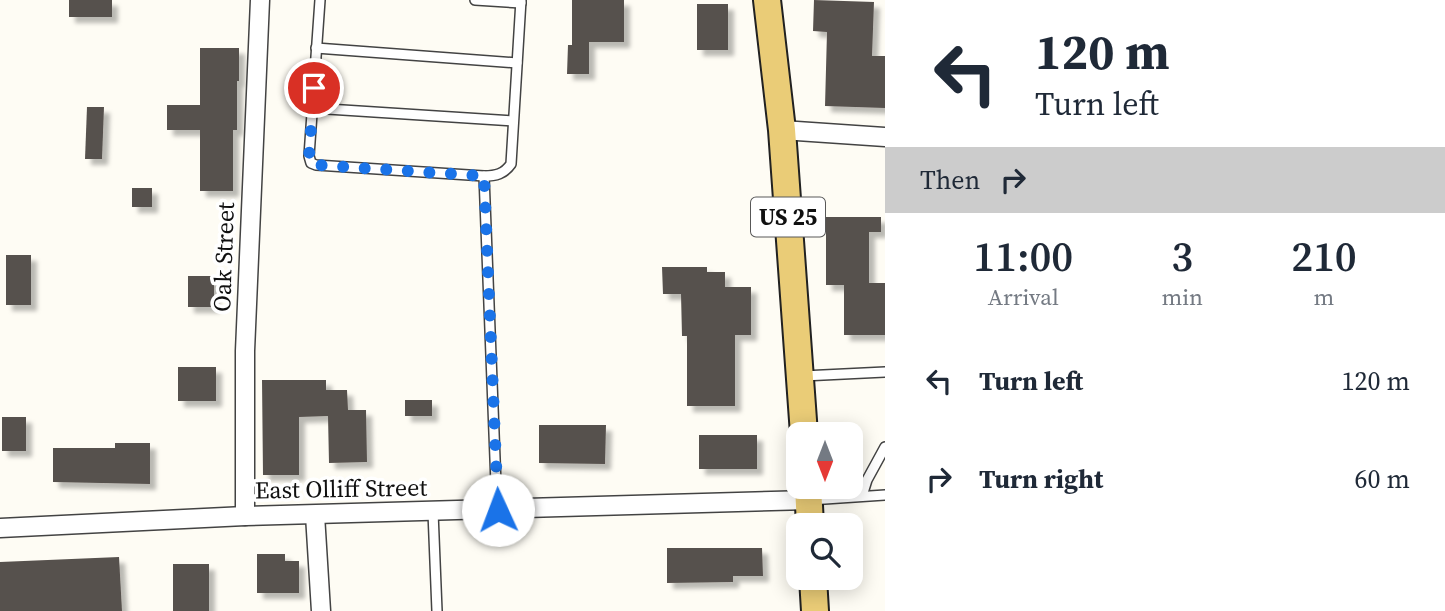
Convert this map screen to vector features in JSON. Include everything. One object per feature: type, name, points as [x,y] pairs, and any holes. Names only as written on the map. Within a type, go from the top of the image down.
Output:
[{"type":"main road","name":"US 25","points":[[767,0],[782,130],[803,422]]},
{"type":"main road","points":[[814,590],[815,611]]},
{"type":"street","name":"Oak Street","points":[[245,516],[245,351],[260,0]]},
{"type":"street","points":[[782,130],[885,136]]},
{"type":"street","name":"East Olliff Street","points":[[0,528],[245,516],[809,504]]},
{"type":"street","points":[[315,515],[321,611]]},
{"type":"lane","points":[[320,0],[309,156],[311,163],[496,176],[510,164],[521,2],[475,0]]},
{"type":"lane","points":[[317,48],[517,63]]},
{"type":"lane","points":[[312,108],[513,121]]},
{"type":"lane","points":[[484,176],[498,510]]},
{"type":"lane","points":[[800,376],[885,372]]},
{"type":"lane","points":[[863,493],[885,447]]},
{"type":"lane","points":[[863,496],[885,495]]},
{"type":"lane","points":[[809,504],[842,499]]},
{"type":"lane","points":[[433,512],[438,611]]},
{"type":"building","points":[[69,0],[112,0],[112,17],[69,17]]},
{"type":"building","points":[[572,0],[624,0],[624,42],[589,42],[589,74],[567,74],[568,45],[572,45]]},
{"type":"building","points":[[814,0],[874,2],[872,56],[885,56],[885,108],[825,106],[827,32],[813,31]]},
{"type":"building","points":[[697,4],[728,4],[728,50],[697,50]]},
{"type":"building","points":[[200,48],[239,48],[237,130],[233,130],[233,191],[200,191],[200,130],[167,130],[167,105],[200,105]]},
{"type":"building","points":[[87,107],[104,107],[102,159],[85,159]]},
{"type":"building","points":[[132,188],[152,188],[152,207],[132,207]]},
{"type":"building","points":[[826,217],[881,217],[881,232],[869,232],[869,283],[885,283],[885,335],[844,335],[844,285],[826,285]]},
{"type":"building","points":[[6,255],[31,255],[31,305],[6,305]]},
{"type":"building","points":[[662,267],[707,267],[707,272],[725,272],[725,287],[751,287],[751,335],[735,335],[735,406],[687,406],[687,336],[682,336],[681,294],[663,294]]},
{"type":"building","points":[[188,276],[214,276],[214,307],[188,307]]},
{"type":"building","points":[[178,367],[216,367],[216,401],[178,401]]},
{"type":"building","points":[[262,380],[326,380],[326,390],[347,390],[348,410],[366,410],[367,462],[329,463],[328,416],[299,417],[299,475],[263,475]]},
{"type":"building","points":[[405,400],[432,400],[432,416],[405,416]]},
{"type":"building","points":[[2,417],[26,417],[26,451],[2,451]]},
{"type":"building","points":[[539,425],[606,425],[605,464],[539,463]]},
{"type":"building","points":[[699,435],[757,435],[757,469],[699,469]]},
{"type":"building","points":[[115,443],[150,443],[150,484],[53,482],[53,448],[115,448]]},
{"type":"building","points":[[667,548],[762,548],[763,576],[733,576],[733,582],[667,583]]},
{"type":"building","points":[[257,554],[285,554],[285,561],[299,561],[299,593],[257,593]]},
{"type":"building","points":[[119,557],[122,611],[0,611],[0,562]]},
{"type":"building","points":[[173,564],[209,564],[209,611],[173,611]]},
{"type":"route","points":[[314,88],[309,156],[311,163],[484,176],[498,510]]}]
